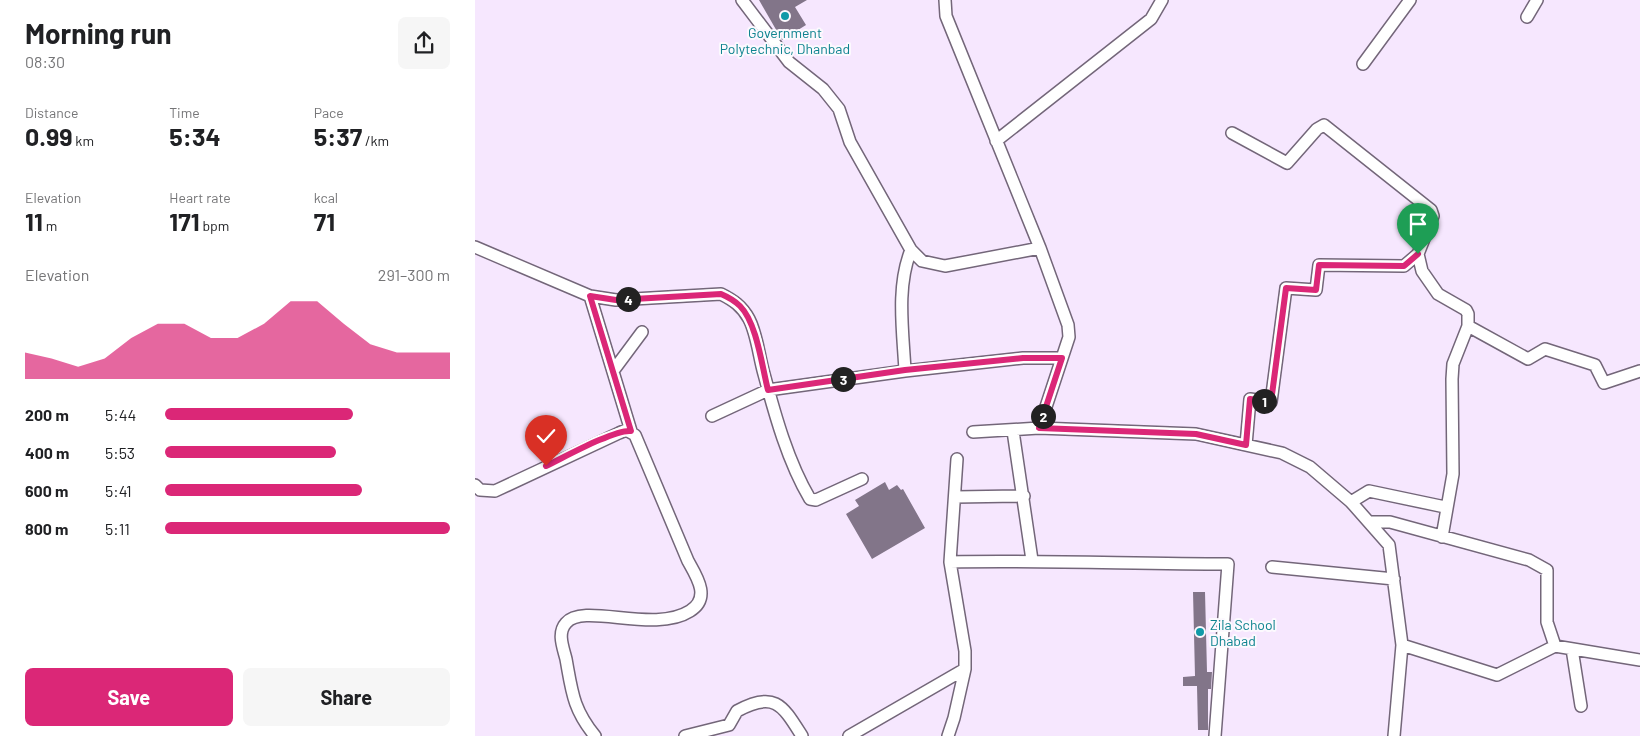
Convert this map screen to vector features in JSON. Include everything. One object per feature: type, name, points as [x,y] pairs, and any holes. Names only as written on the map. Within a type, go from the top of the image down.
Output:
[{"type":"street","points":[[742,0],[789,62],[823,89],[839,109],[850,142],[911,250],[922,261],[945,266],[1040,248]]},
{"type":"street","points":[[945,0],[946,16],[1040,248],[1069,325],[1069,337],[1039,428]]},
{"type":"street","points":[[996,141],[1151,19],[1162,0]]},
{"type":"street","points":[[1363,64],[1409,0]]},
{"type":"street","points":[[1527,17],[1537,0]]},
{"type":"street","points":[[1231,133],[1287,163],[1317,129],[1321,126],[1328,126],[1431,210],[1433,216],[1418,254],[1404,266],[1319,265],[1316,290],[1286,288],[1271,402],[1250,399],[1246,445]]},
{"type":"street","points":[[475,246],[590,296],[616,300],[721,294],[731,299],[741,306],[750,320],[768,390],[799,480],[810,499],[816,500],[862,479]]},
{"type":"street","points":[[905,370],[902,299],[905,265],[911,250]]},
{"type":"street","points":[[1418,254],[1422,271],[1438,294],[1466,310],[1469,320],[1453,364],[1451,394],[1453,474],[1445,507],[1442,538]]},
{"type":"street","points":[[590,296],[631,431],[635,435],[702,592],[701,598],[693,609],[679,617],[662,620],[638,620],[585,614],[573,617],[565,623],[561,638],[572,694],[579,717],[595,736]]},
{"type":"street","points":[[1468,326],[1528,359],[1545,349],[1595,365],[1601,381],[1605,383],[1640,371]]},
{"type":"street","points":[[613,371],[642,332]]},
{"type":"street","points":[[712,416],[768,390],[905,370],[1023,358],[1062,358]]},
{"type":"street","points":[[973,432],[1039,428],[1196,434],[1282,453],[1310,467],[1351,502],[1389,545],[1402,646],[1394,736]]},
{"type":"street","points":[[475,485],[480,490],[495,491],[597,442],[619,433],[631,431]]},
{"type":"street","points":[[1013,431],[1032,560]]},
{"type":"street","points":[[948,736],[965,669],[963,630],[950,562],[957,459]]},
{"type":"street","points":[[1351,502],[1369,490],[1445,507]]},
{"type":"street","points":[[955,497],[1024,496]]},
{"type":"street","points":[[1369,522],[1390,522],[1442,538],[1529,560],[1547,570],[1547,622],[1555,646]]},
{"type":"street","points":[[950,562],[1032,560],[1128,564],[1227,564],[1215,736]]},
{"type":"street","points":[[1272,567],[1394,579]]},
{"type":"street","points":[[1402,646],[1497,675],[1555,646],[1640,660]]},
{"type":"street","points":[[1571,649],[1581,706]]},
{"type":"street","points":[[849,736],[965,669]]},
{"type":"street","points":[[685,736],[713,733],[729,725],[737,711],[742,708],[772,702],[785,709],[802,736]]},
{"type":"building","name":"Government Polytechnic, Dhanbad","points":[[759,0],[807,0],[795,7],[806,25],[782,40]]},
{"type":"building","points":[[885,482],[889,490],[897,485],[901,490],[903,489],[925,528],[872,559],[846,514],[859,506],[855,500]]},
{"type":"building","name":"Zila School Dhabad","points":[[1193,592],[1205,592],[1207,672],[1212,672],[1211,689],[1208,689],[1208,730],[1198,730],[1197,686],[1183,686],[1183,677],[1195,676]]},
{"type":"place","name":"Government Polytechnic, Dhanbad","points":[[785,16]]},
{"type":"place","name":"Zila School Dhabad","points":[[1200,632]]},
{"type":"route","points":[[546,466],[626,430],[631,431],[590,296],[616,300],[721,294],[731,299],[741,306],[750,320],[768,390],[905,370],[927,370],[1023,358],[1062,358],[1039,428],[1196,434],[1246,445],[1250,399],[1271,402],[1286,288],[1316,290],[1319,265],[1404,266],[1418,254]]}]
